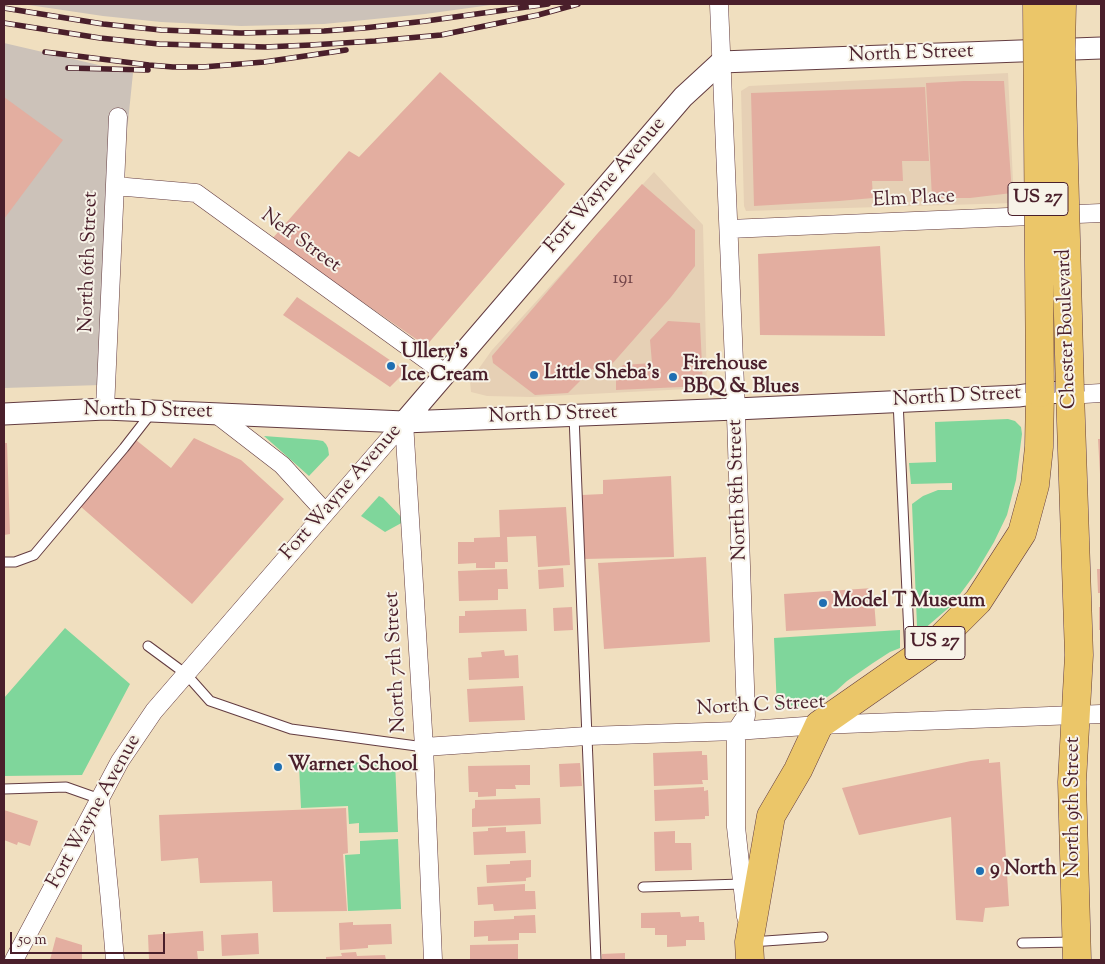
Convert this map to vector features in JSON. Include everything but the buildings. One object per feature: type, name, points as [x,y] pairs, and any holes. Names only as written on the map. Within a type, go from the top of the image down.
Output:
[{"type":"highway","name":"Chester Boulevard","points":[[1037,4],[1049,50],[1070,392],[1079,654]]},
{"type":"highway","name":"Chester Boulevard","points":[[910,661],[935,644],[978,601],[1022,533],[1035,485],[1039,447],[1049,50],[1062,4]]},
{"type":"highway","name":"North 9th Street","points":[[1077,951],[1072,782],[1089,715],[1079,654]]},
{"type":"highway","name":"US 27","points":[[749,951],[771,816],[798,770],[820,725],[910,661]]},
{"type":"street","name":"North 8th Street","points":[[719,4],[736,409],[746,716],[736,731],[736,827],[749,951]]},
{"type":"street","name":"North E Street","points":[[721,62],[1101,48]]},
{"type":"street","name":"Fort Wayne Avenue","points":[[14,960],[120,762],[154,711],[683,97],[721,62]]},
{"type":"street","name":"North 6th Street","points":[[105,409],[118,117]]},
{"type":"street","name":"Neff Street","points":[[115,186],[196,193],[446,374]]},
{"type":"street","name":"Elm Place","points":[[729,229],[1101,213]]},
{"type":"street","name":"North D Street","points":[[4,414],[105,409],[404,422],[736,409],[1018,396],[1040,393],[1101,393]]},
{"type":"street","points":[[216,414],[282,465],[325,512]]},
{"type":"street","name":"North 7th Street","points":[[404,422],[424,747],[433,960]]},
{"type":"street","name":"North C Street","points":[[424,747],[587,736],[1089,715]]},
{"type":"street","points":[[100,799],[114,960]]},
{"type":"lane","points":[[898,401],[910,661]]},
{"type":"lane","points":[[4,562],[15,562],[34,555],[124,448],[152,411]]},
{"type":"lane","points":[[574,415],[596,960]]},
{"type":"lane","points":[[148,646],[186,674],[210,701],[291,730],[424,747]]},
{"type":"lane","points":[[4,790],[66,787],[100,799]]},
{"type":"lane","points":[[643,887],[742,884]]},
{"type":"lane","points":[[749,951],[823,937]]},
{"type":"lane","points":[[1022,943],[1077,951]]},
{"type":"shaded area","points":[[22,4],[498,4],[425,14],[324,24],[241,26],[161,22]]},
{"type":"shaded area","points":[[4,43],[133,73],[101,385],[4,388]]},
{"type":"shaded area","points":[[1008,73],[1014,203],[746,211],[744,206],[741,91],[749,86]]},
{"type":"shaded area","points":[[654,172],[703,225],[707,388],[531,397],[487,396],[471,392],[470,381],[492,350]]},
{"type":"green space","points":[[1008,419],[1015,421],[1021,427],[1022,434],[1016,480],[1007,515],[975,574],[952,605],[923,630],[919,629],[917,626],[912,504],[923,496],[938,490],[952,490],[952,483],[911,484],[909,463],[936,462],[935,422]]},
{"type":"green space","points":[[264,436],[323,441],[328,448],[329,455],[309,476]]},
{"type":"green space","points":[[379,496],[405,521],[385,532],[361,516]]},
{"type":"green space","points":[[65,628],[130,684],[82,775],[4,776],[4,698]]},
{"type":"green space","points":[[900,630],[900,648],[873,663],[820,702],[801,708],[777,709],[774,638]]},
{"type":"green space","points":[[395,761],[398,832],[359,833],[359,823],[349,824],[348,806],[301,808],[299,765]]},
{"type":"green space","points":[[398,839],[401,909],[348,911],[345,855],[360,854],[360,841]]},
{"type":"railway","points":[[4,8],[103,24],[161,30],[241,33],[364,28],[548,4]]},
{"type":"railway","points":[[4,23],[100,38],[159,44],[265,47],[441,35],[538,15],[578,4]]},
{"type":"railway","points":[[45,52],[149,65],[203,67],[264,62],[346,50]]},
{"type":"railway","points":[[68,68],[148,70]]},
{"type":"place","name":"Ullery's Ice Cream","points":[[391,366]]},
{"type":"place","name":"Little Sheba’s","points":[[534,375]]},
{"type":"place","name":"Firehouse BBQ & Blues","points":[[673,377]]},
{"type":"place","name":"Model T Museum","points":[[823,603]]},
{"type":"place","name":"Warner School","points":[[278,767]]},
{"type":"place","name":"9 North","points":[[980,871]]}]
